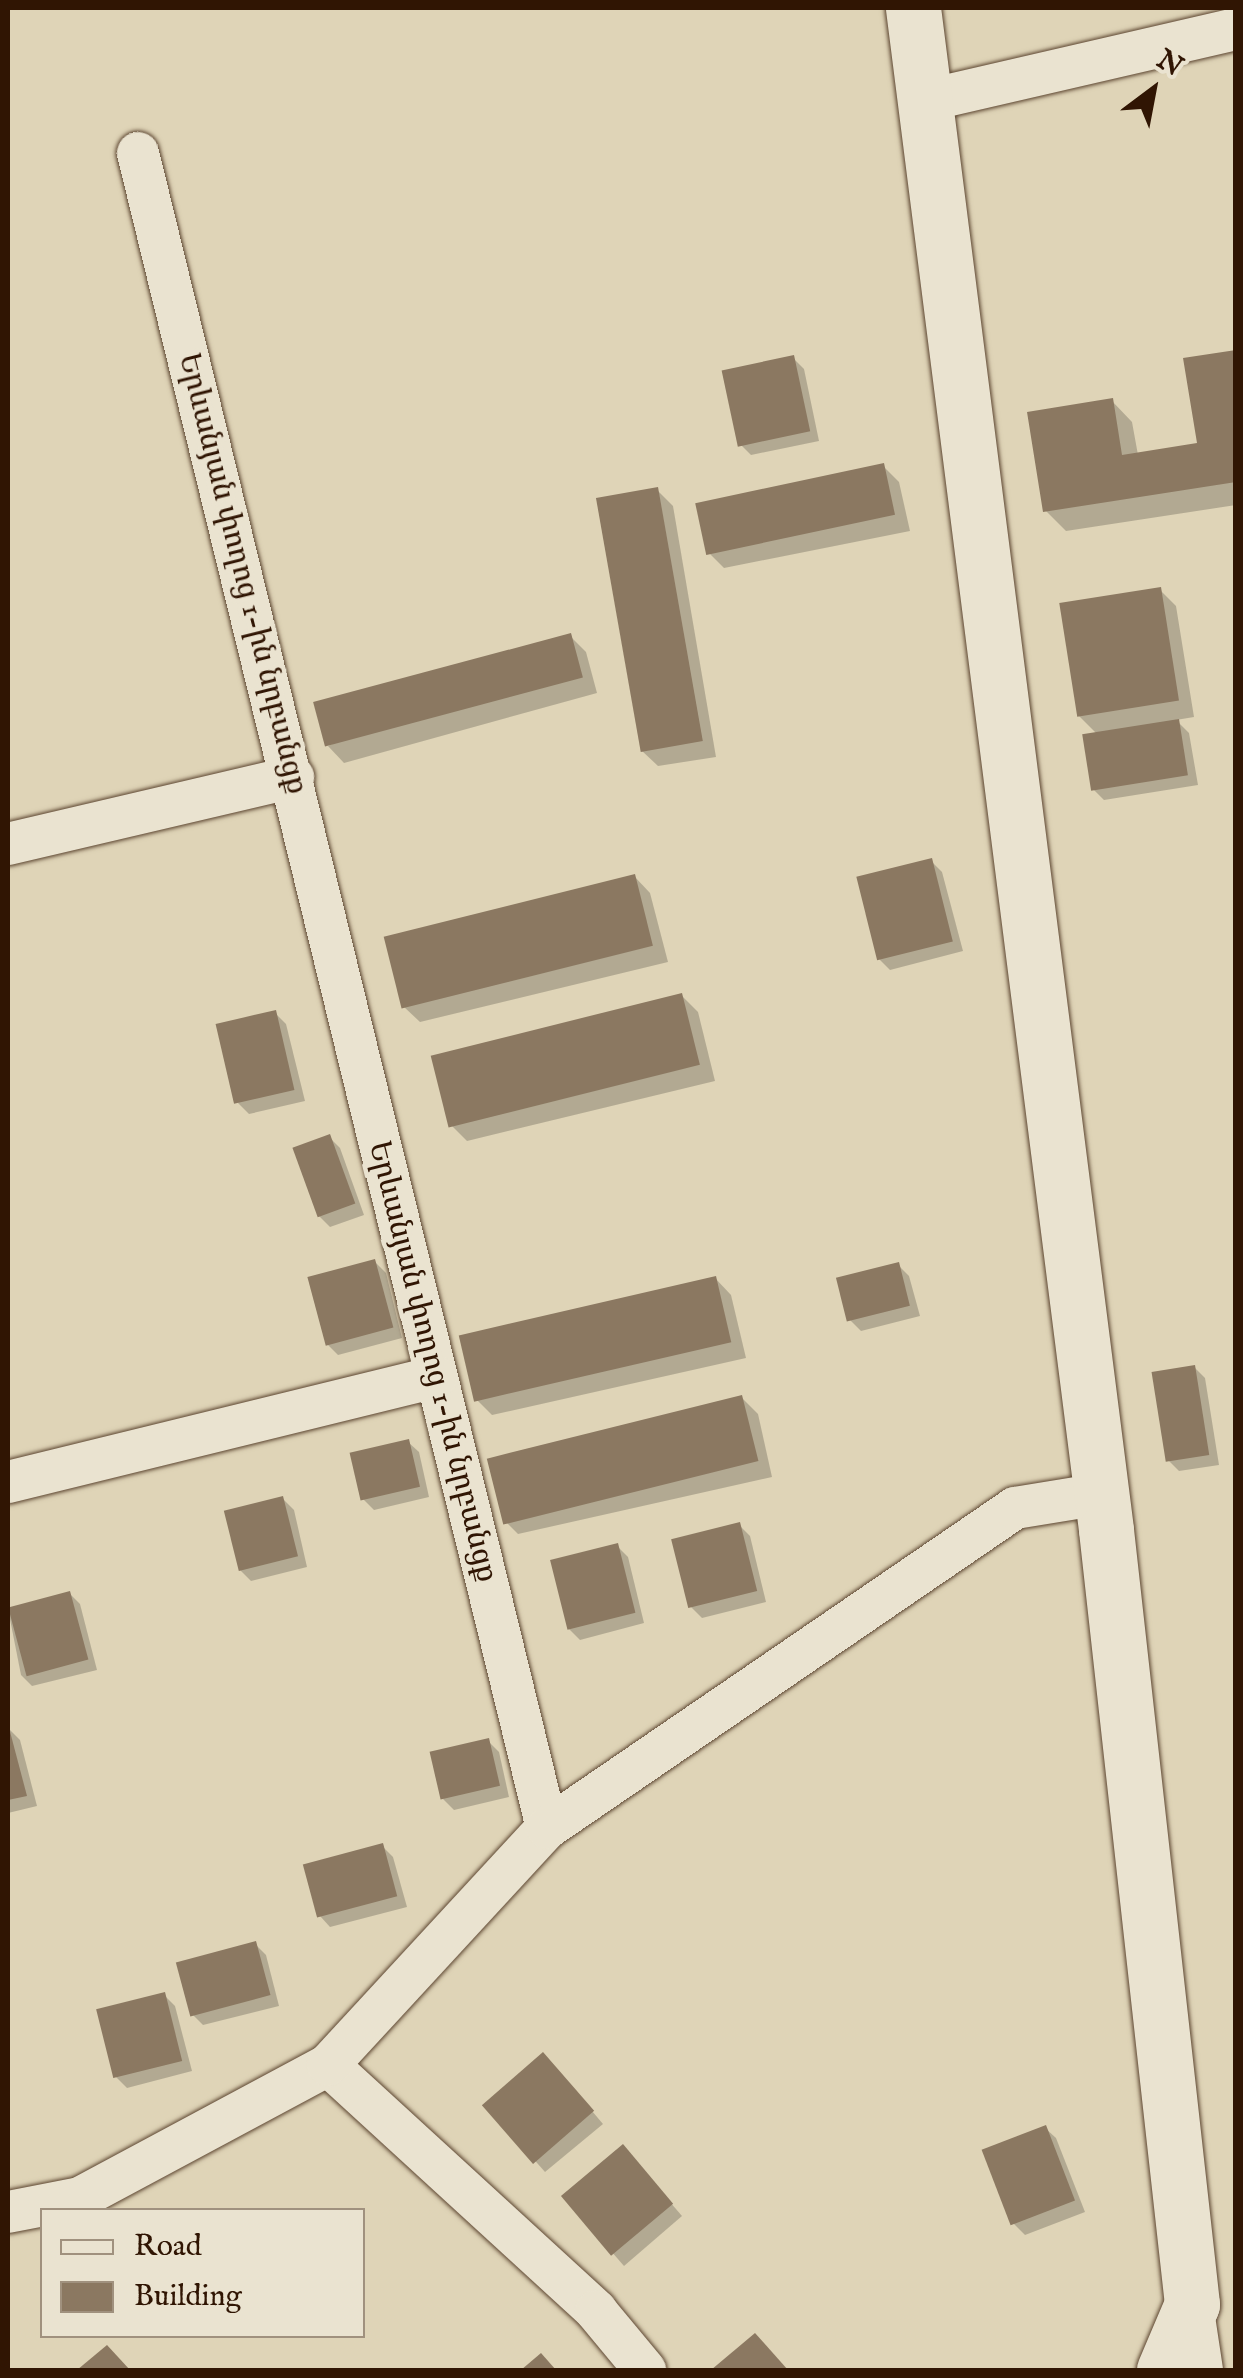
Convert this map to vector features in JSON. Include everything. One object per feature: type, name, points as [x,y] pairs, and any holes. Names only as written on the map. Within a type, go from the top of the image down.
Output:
[{"type":"main road","points":[[912,8],[1101,1494],[1192,2304],[1164,2370]]},
{"type":"street","points":[[924,101],[1236,29]]},
{"type":"street","name":"Երևանյան փողոց 1-ին նրբանցք","points":[[138,153],[547,1828]]},
{"type":"street","points":[[8,844],[292,778]]},
{"type":"street","points":[[8,1482],[436,1377]]},
{"type":"street","points":[[8,2212],[80,2198],[328,2065],[547,1828],[1015,1508],[1101,1494]]},
{"type":"street","points":[[328,2065],[596,2311],[645,2370]]},
{"type":"street","points":[[1192,2304],[1202,2370]]},
{"type":"building","points":[[1236,350],[1236,482],[1043,512],[1027,412],[1113,398],[1122,455],[1197,443],[1183,358]]},
{"type":"building","points":[[794,355],[810,431],[738,447],[722,370]]},
{"type":"building","points":[[884,463],[895,515],[706,555],[695,503]]},
{"type":"building","points":[[658,487],[703,741],[641,752],[596,498]]},
{"type":"building","points":[[1161,587],[1179,701],[1077,717],[1059,603]]},
{"type":"building","points":[[571,633],[583,677],[325,747],[313,702]]},
{"type":"building","points":[[1179,719],[1188,775],[1091,791],[1082,734]]},
{"type":"building","points":[[932,858],[953,941],[877,960],[856,877]]},
{"type":"building","points":[[635,874],[653,946],[402,1008],[384,937]]},
{"type":"building","points":[[682,993],[700,1065],[449,1127],[431,1056]]},
{"type":"building","points":[[276,1010],[294,1090],[234,1104],[216,1024]]},
{"type":"building","points":[[330,1134],[355,1204],[318,1217],[292,1148]]},
{"type":"building","points":[[375,1259],[393,1328],[326,1346],[307,1277]]},
{"type":"building","points":[[899,1262],[910,1306],[847,1321],[836,1278]]},
{"type":"building","points":[[716,1276],[731,1342],[474,1402],[459,1335]]},
{"type":"building","points":[[1195,1365],[1209,1455],[1166,1462],[1152,1372]]},
{"type":"building","points":[[742,1395],[758,1461],[503,1525],[487,1459]]},
{"type":"building","points":[[409,1439],[420,1487],[361,1500],[350,1453]]},
{"type":"building","points":[[283,1496],[298,1556],[239,1571],[224,1511]]},
{"type":"building","points":[[740,1522],[757,1591],[688,1608],[671,1539]]},
{"type":"building","points":[[618,1543],[635,1613],[567,1630],[550,1560]]},
{"type":"building","points":[[70,1591],[88,1660],[27,1676],[8,1608]]},
{"type":"building","points":[[8,1724],[27,1796],[8,1800]]},
{"type":"building","points":[[489,1738],[500,1786],[441,1799],[430,1752]]},
{"type":"building","points":[[383,1843],[397,1896],[317,1918],[303,1864]]},
{"type":"building","points":[[256,1941],[270,1995],[190,2017],[176,1962]]},
{"type":"building","points":[[165,1992],[182,2061],[113,2078],[96,2009]]},
{"type":"building","points":[[543,2052],[594,2111],[533,2164],[482,2105]]},
{"type":"building","points":[[1046,2125],[1075,2201],[1011,2225],[982,2150]]},
{"type":"building","points":[[623,2144],[673,2204],[611,2256],[561,2196]]},
{"type":"building","points":[[755,2333],[788,2370],[711,2370]]},
{"type":"building","points":[[107,2345],[130,2370],[77,2370]]},
{"type":"building","points":[[541,2353],[556,2370],[521,2370]]}]
